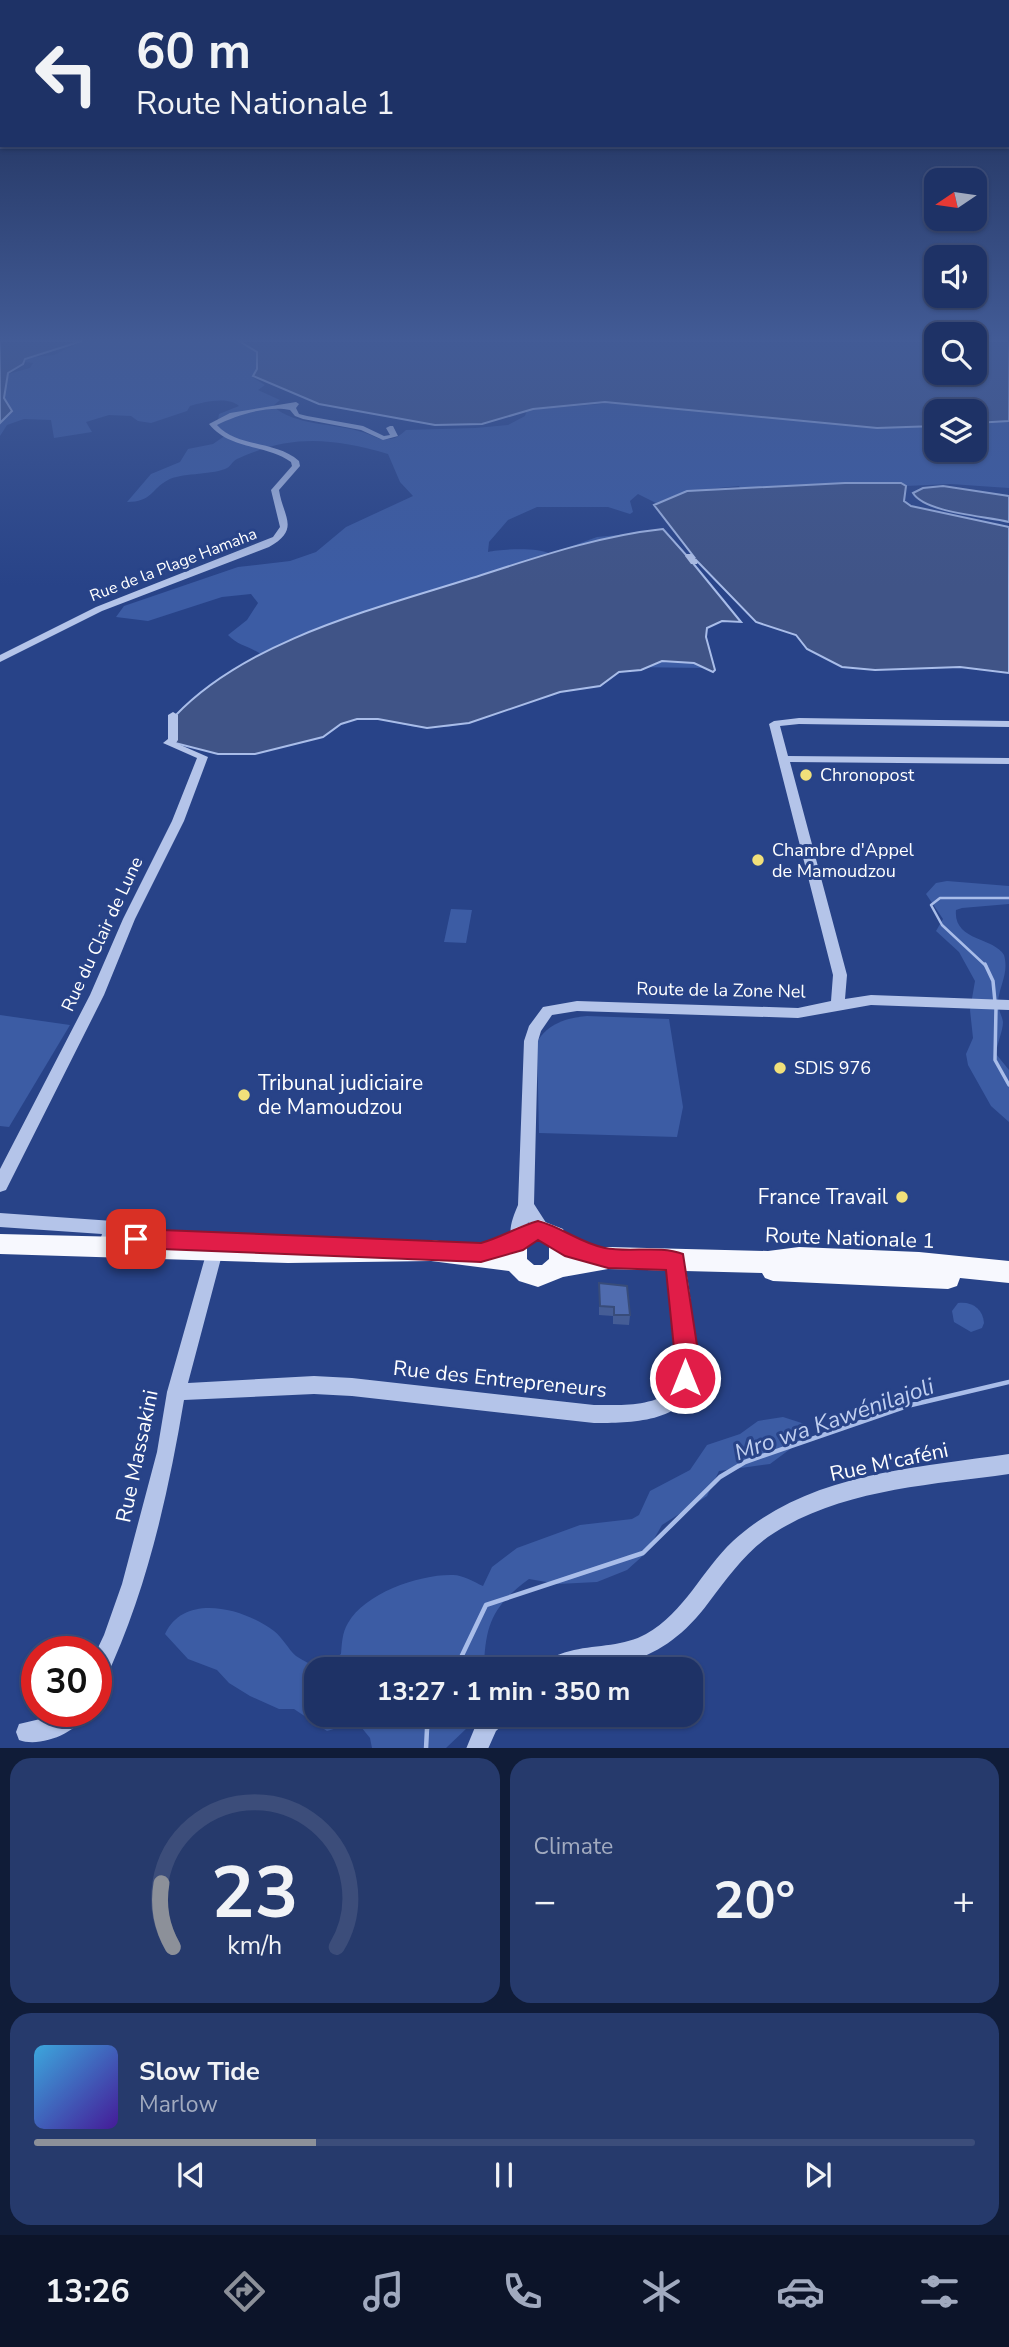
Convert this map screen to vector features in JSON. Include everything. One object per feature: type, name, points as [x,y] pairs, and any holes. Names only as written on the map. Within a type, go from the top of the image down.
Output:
[{"type":"main road","name":"Route Nationale 1","points":[[0,1233],[49,1233],[108,1242],[215,1249],[481,1252],[517,1248],[531,1231],[554,1247],[608,1258],[683,1261],[811,1259],[919,1263],[1009,1272]]},
{"type":"main road","name":"Route Nationale 1","points":[[11,1244],[49,1233]]},
{"type":"main road","name":"Route Nationale 1","points":[[11,1244],[290,1244],[339,1249]]},
{"type":"main road","name":"Route Nationale 1","points":[[517,1248],[532,1274],[546,1274],[554,1247]]},
{"type":"main road","name":"Route Nationale 1","points":[[683,1261],[737,1268],[1009,1279]]},
{"type":"street","name":"Rue de la Plage Hamaha","points":[[0,659],[99,609],[266,545],[280,536],[285,526],[275,490],[296,466],[295,461],[278,450],[222,434],[213,424],[216,423]]},
{"type":"street","name":"Rue de la Plage Hamaha","points":[[332,423],[363,428],[383,438],[395,435],[390,428]]},
{"type":"street","name":"Rue du Clair de Lune","points":[[0,1185],[97,995],[129,919],[178,821],[203,757],[168,743],[173,740],[173,716]]},
{"type":"street","points":[[1009,724],[784,721],[774,724],[840,975],[838,1005],[871,1000],[1009,1005]]},
{"type":"street","points":[[783,759],[1009,761]]},
{"type":"street","name":"Route de la Zone Nel","points":[[517,1248],[520,1219],[526,1205],[531,1041],[534,1030],[548,1011],[587,1006],[798,1013],[838,1005]]},
{"type":"street","points":[[526,1205],[554,1247]]},
{"type":"street","points":[[0,1220],[49,1233]]},
{"type":"street","name":"Rue Massakini","points":[[112,1641],[132,1584],[166,1452],[176,1392],[215,1249]]},
{"type":"street","name":"Rue des Entrepreneurs","points":[[176,1392],[314,1385],[594,1414],[625,1415],[646,1410],[669,1403],[682,1391],[687,1358],[683,1261]]},
{"type":"street","name":"Rue M'caféni","points":[[597,1657],[635,1651],[655,1641],[685,1619],[739,1548],[777,1520],[831,1497],[882,1483],[1009,1464]]},
{"type":"street","points":[[27,1732],[53,1727]]},
{"type":"street","points":[[477,1748],[486,1727]]},
{"type":"shaded area","points":[[0,423],[14,423],[7,425],[0,436]]},
{"type":"shaded area","points":[[51,423],[86,423],[92,432],[54,438]]},
{"type":"shaded area","points":[[217,423],[312,423],[351,429],[385,439],[401,435],[406,430],[475,428],[513,423],[820,423],[877,428],[924,426],[924,462],[987,462],[987,423],[1009,423],[1009,488],[950,484],[906,486],[903,490],[904,501],[911,506],[1009,527],[1009,575],[971,566],[892,558],[772,559],[693,555],[672,529],[673,516],[681,512],[720,510],[738,505],[746,499],[739,486],[687,491],[656,503],[638,494],[630,501],[633,512],[630,514],[608,507],[537,507],[508,520],[489,542],[488,552],[511,549],[550,554],[597,537],[660,531],[685,556],[679,561],[691,564],[692,570],[698,571],[701,579],[723,598],[741,622],[728,620],[695,625],[695,639],[708,668],[623,667],[604,676],[597,676],[599,679],[594,681],[600,686],[560,692],[469,723],[448,727],[415,727],[378,719],[357,719],[341,724],[323,737],[255,754],[218,754],[175,743],[176,731],[172,728],[206,706],[225,707],[230,712],[248,717],[282,718],[299,714],[291,695],[295,686],[273,663],[283,652],[309,639],[385,624],[394,604],[312,632],[262,655],[228,635],[247,620],[258,603],[251,594],[222,597],[148,621],[116,617],[124,606],[238,567],[290,561],[316,552],[346,527],[413,496],[400,482],[388,454],[348,445],[312,441],[276,445],[237,459],[225,469],[173,478],[142,500],[127,502],[151,474],[180,462],[188,449],[213,444],[226,435]]},
{"type":"shaded area","points":[[422,423],[487,423],[435,425]]},
{"type":"shaded area","points":[[820,423],[924,423],[924,426],[877,428]]},
{"type":"shaded area","points":[[901,483],[906,486],[904,501],[911,506],[1009,527],[1009,673],[960,667],[875,670],[842,667],[807,649],[796,635],[756,622],[696,560],[692,562],[741,622],[722,621],[707,628],[706,637],[715,670],[713,672],[694,663],[662,661],[641,670],[619,672],[600,686],[560,692],[469,723],[427,728],[378,719],[357,719],[341,724],[323,737],[255,754],[218,754],[175,743],[175,716],[204,690],[238,667],[314,630],[543,556],[638,532],[663,529],[687,556],[694,557],[654,505],[687,491]]},
{"type":"shaded area","points":[[943,486],[1009,496],[1009,522],[943,509],[920,500],[913,493],[923,488]]},
{"type":"shaded area","points":[[947,881],[1009,886],[1009,904],[956,910],[961,928],[999,949],[1004,955],[1005,973],[998,1004],[1003,1026],[996,1054],[1009,1070],[1009,1122],[991,1106],[968,1065],[966,1054],[973,1038],[970,1010],[975,981],[959,952],[936,931],[943,919],[926,894],[936,883]]},
{"type":"shaded area","points":[[451,909],[472,910],[466,943],[444,942]]},
{"type":"shaded area","points":[[0,1015],[70,1025],[9,1127],[0,1126]]},
{"type":"shaded area","points":[[587,1016],[669,1019],[683,1107],[677,1137],[539,1133],[537,1042],[552,1026],[572,1018]]},
{"type":"shaded area","points":[[958,1303],[968,1303],[979,1310],[984,1323],[982,1328],[971,1332],[954,1322],[952,1311]]},
{"type":"shaded area","points":[[783,1417],[808,1425],[809,1435],[770,1464],[719,1471],[707,1496],[662,1525],[646,1553],[627,1570],[597,1582],[558,1584],[529,1579],[506,1598],[493,1618],[486,1641],[485,1657],[337,1657],[341,1654],[348,1623],[356,1612],[380,1594],[410,1582],[440,1576],[461,1576],[483,1586],[492,1567],[517,1548],[580,1525],[632,1519],[639,1515],[650,1491],[690,1470],[707,1445],[740,1434],[758,1421]]},
{"type":"shaded area","points":[[215,1608],[247,1616],[261,1623],[274,1631],[296,1656],[304,1660],[304,1716],[294,1709],[279,1709],[250,1696],[229,1683],[217,1670],[188,1659],[165,1634],[174,1621],[186,1613]]},
{"type":"shaded area","points":[[321,1727],[340,1727],[327,1731]]},
{"type":"shaded area","points":[[361,1727],[467,1727],[446,1748],[372,1748],[370,1738]]},
{"type":"building","points":[[599,1283],[627,1286],[630,1315],[614,1315],[614,1307],[600,1306]]},
{"type":"waterway","name":"Mro wa Kawénilajoli","points":[[986,966],[942,925],[931,905],[940,898],[1009,898]]},
{"type":"waterway","name":"Mro wa Kawénilajoli","points":[[986,966],[993,981],[995,1002]]},
{"type":"waterway","name":"Mro wa Kawénilajoli","points":[[996,1008],[995,1060],[1009,1085]]},
{"type":"waterway","name":"Mro wa Kawénilajoli","points":[[461,1657],[486,1605],[643,1553],[720,1477],[745,1462],[907,1406],[1009,1382]]},
{"type":"waterway","name":"Mro wa Kawénilajoli","points":[[426,1748],[428,1727]]},
{"type":"place","name":"Chronopost","points":[[806,775]]},
{"type":"place","name":"Chambre d'Appel de Mamoudzou","points":[[758,860]]},
{"type":"place","name":"SDIS 976","points":[[780,1068]]},
{"type":"place","name":"Tribunal judiciaire de Mamoudzou","points":[[244,1095]]},
{"type":"place","name":"France Travail","points":[[902,1197]]},
{"type":"route","points":[[136,1239],[318,1245],[339,1249],[481,1252],[516,1243],[531,1231],[544,1231],[572,1249],[608,1258],[675,1261],[687,1358],[685,1378]]}]
